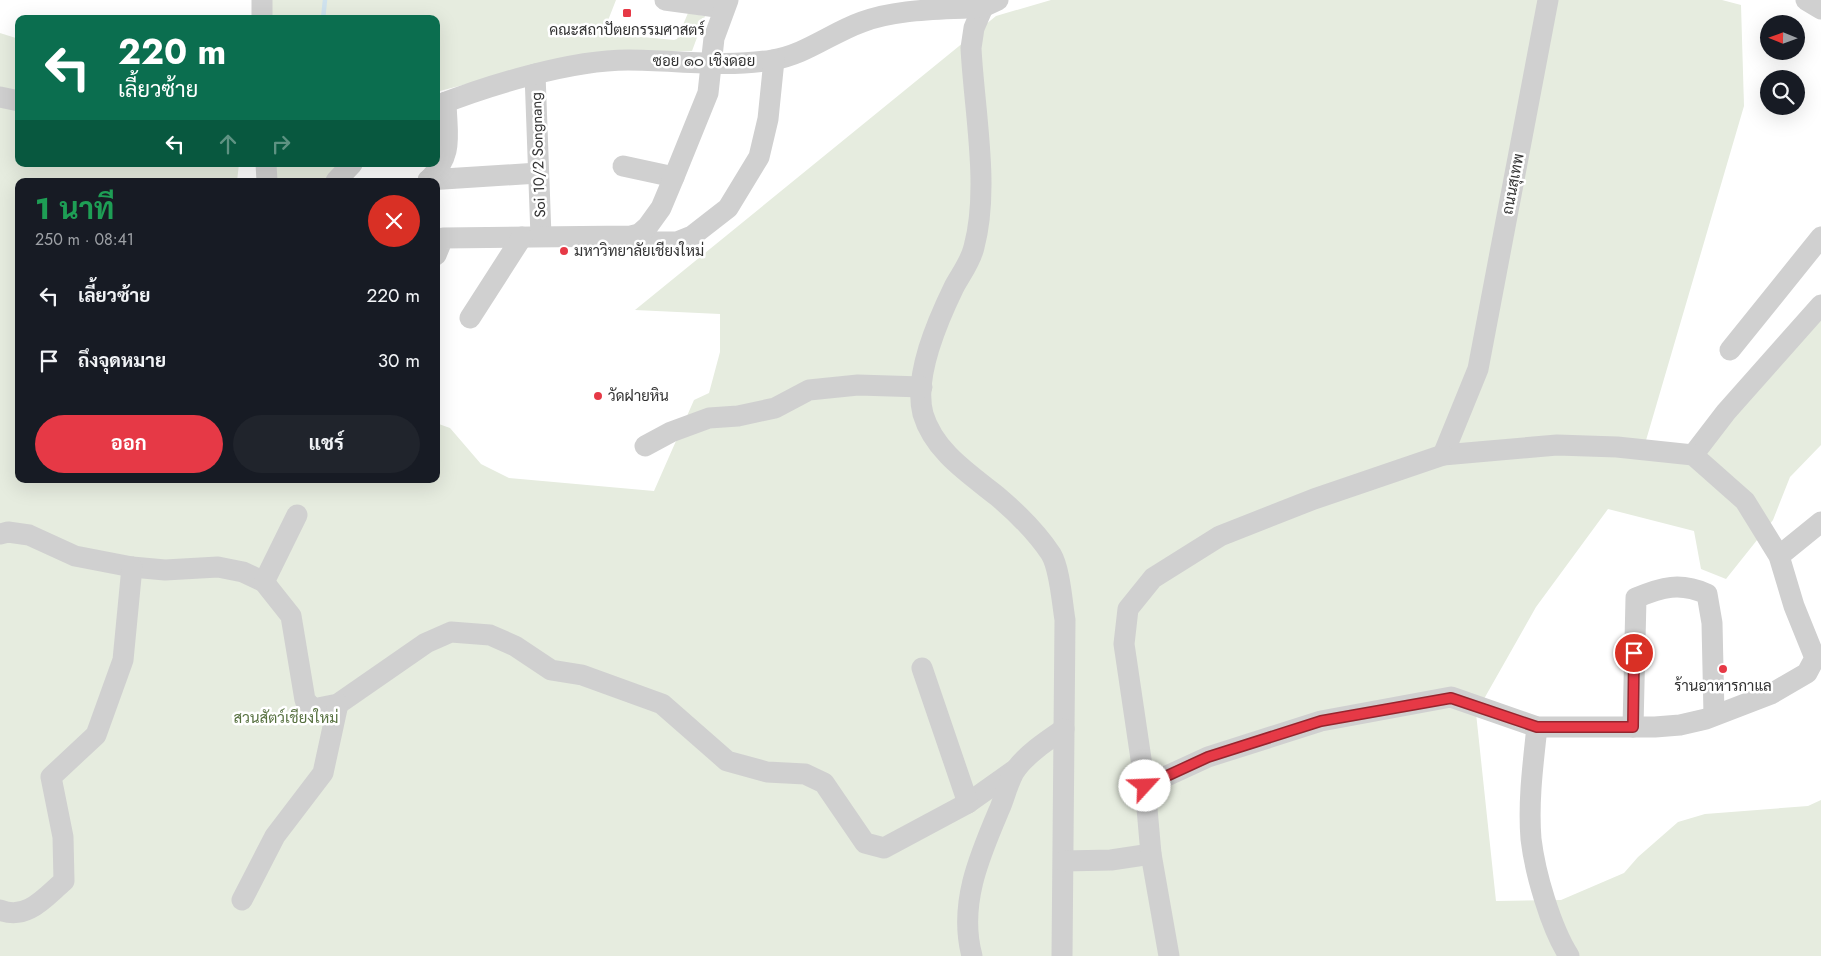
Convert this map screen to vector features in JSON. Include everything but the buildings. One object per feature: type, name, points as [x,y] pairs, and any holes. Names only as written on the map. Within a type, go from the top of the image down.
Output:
[{"type":"street","points":[[262,0],[262,15]]},
{"type":"street","points":[[440,243],[442,238],[631,236],[639,234],[648,226],[661,208],[708,93],[714,38],[726,4],[666,0]]},
{"type":"street","name":"ถนนสุเทพ","points":[[1443,455],[1478,369],[1548,0]]},
{"type":"street","points":[[990,3],[974,28],[971,48],[981,186],[980,214],[974,248],[940,318],[929,346],[922,387],[922,411],[928,430],[941,448],[999,498],[1034,532],[1052,556],[1065,620],[1062,956]]},
{"type":"street","name":"ซอย ๑๐ เชิงดอย","points":[[441,104],[535,74],[610,61],[738,64],[774,60],[799,53],[861,22],[879,16],[990,3]]},
{"type":"street","points":[[639,234],[649,242],[677,242],[692,236],[728,208],[759,157],[768,119],[774,60]]},
{"type":"street","name":"Soi 10/2 Songnang","points":[[532,236],[538,173],[535,74]]},
{"type":"street","points":[[0,97],[15,99]]},
{"type":"street","points":[[431,178],[441,168],[448,141],[441,104]]},
{"type":"street","points":[[624,166],[674,176]]},
{"type":"street","points":[[339,178],[349,167]]},
{"type":"street","points":[[440,180],[538,173]]},
{"type":"street","points":[[470,318],[532,236]]},
{"type":"street","points":[[1730,350],[1821,237]]},
{"type":"street","points":[[1693,455],[1726,412],[1821,305]]},
{"type":"street","points":[[645,446],[671,432],[709,418],[738,416],[775,408],[809,390],[858,386],[922,387]]},
{"type":"street","points":[[1145,786],[1208,757],[1321,721],[1451,698],[1537,727],[1680,725],[1714,716],[1771,694],[1818,663],[1794,606],[1778,556],[1745,501],[1693,455],[1617,447],[1557,445],[1443,455],[1314,499],[1220,536],[1153,578],[1128,609],[1124,644],[1145,786],[1151,854],[1168,956]]},
{"type":"street","points":[[264,582],[297,515]]},
{"type":"street","points":[[1778,556],[1821,522]]},
{"type":"street","points":[[0,534],[8,532],[29,535],[75,556],[132,567],[166,570],[218,567],[243,572],[264,582],[291,616],[305,700],[313,709],[338,704],[426,643],[452,632],[490,635],[515,646],[551,670],[582,675],[662,704],[727,761],[767,772],[805,774],[824,783],[865,843],[884,848],[968,803],[1016,769],[1034,751],[1064,729]]},
{"type":"street","points":[[0,910],[11,914],[33,908],[64,881],[63,837],[52,777],[96,735],[123,660],[132,567]]},
{"type":"street","points":[[1633,727],[1636,598],[1660,588],[1691,586],[1707,594],[1712,623],[1714,716]]},
{"type":"street","points":[[922,668],[968,803]]},
{"type":"street","points":[[242,900],[275,836],[323,773],[338,704]]},
{"type":"street","points":[[1537,727],[1531,784],[1532,840],[1557,938],[1569,956]]},
{"type":"street","points":[[972,956],[967,909],[971,882],[986,840],[1016,769]]},
{"type":"street","points":[[1064,861],[1111,860],[1151,854]]},
{"type":"green space","points":[[267,0],[616,0],[607,23],[612,34],[674,40],[677,39],[688,13],[705,16],[692,51],[582,54],[440,91],[440,15],[268,15]]},
{"type":"green space","name":"สวนสัตว์เชียงใหม่","points":[[1051,0],[1722,0],[1741,5],[1744,106],[1642,454],[1695,464],[1821,308],[1821,445],[1790,477],[1773,520],[1726,579],[1701,569],[1694,531],[1608,509],[1536,607],[1476,713],[1496,901],[1561,900],[1624,873],[1638,857],[1678,822],[1705,814],[1808,806],[1821,800],[1821,956],[0,956],[0,33],[15,38],[15,167],[239,167],[237,178],[15,178],[15,483],[440,483],[440,424],[450,428],[481,464],[509,478],[654,491],[694,400],[709,393],[720,352],[720,314],[635,310],[996,16]]},
{"type":"green space","points":[[273,167],[337,167],[328,178],[275,178]]},
{"type":"waterway","points":[[323,15],[325,0]]},
{"type":"place","name":"คณะสถาปัตยกรรมศาสตร์","points":[[627,13]]},
{"type":"place","name":"มหาวิทยาลัยเชียงใหม่","points":[[564,251]]},
{"type":"place","name":"วัดฝายหิน","points":[[598,396]]},
{"type":"place","name":"ร้านอาหารกาแล","points":[[1723,669]]},
{"type":"route","points":[[1145,786],[1208,757],[1321,721],[1451,698],[1537,727],[1633,727],[1634,653]]}]
